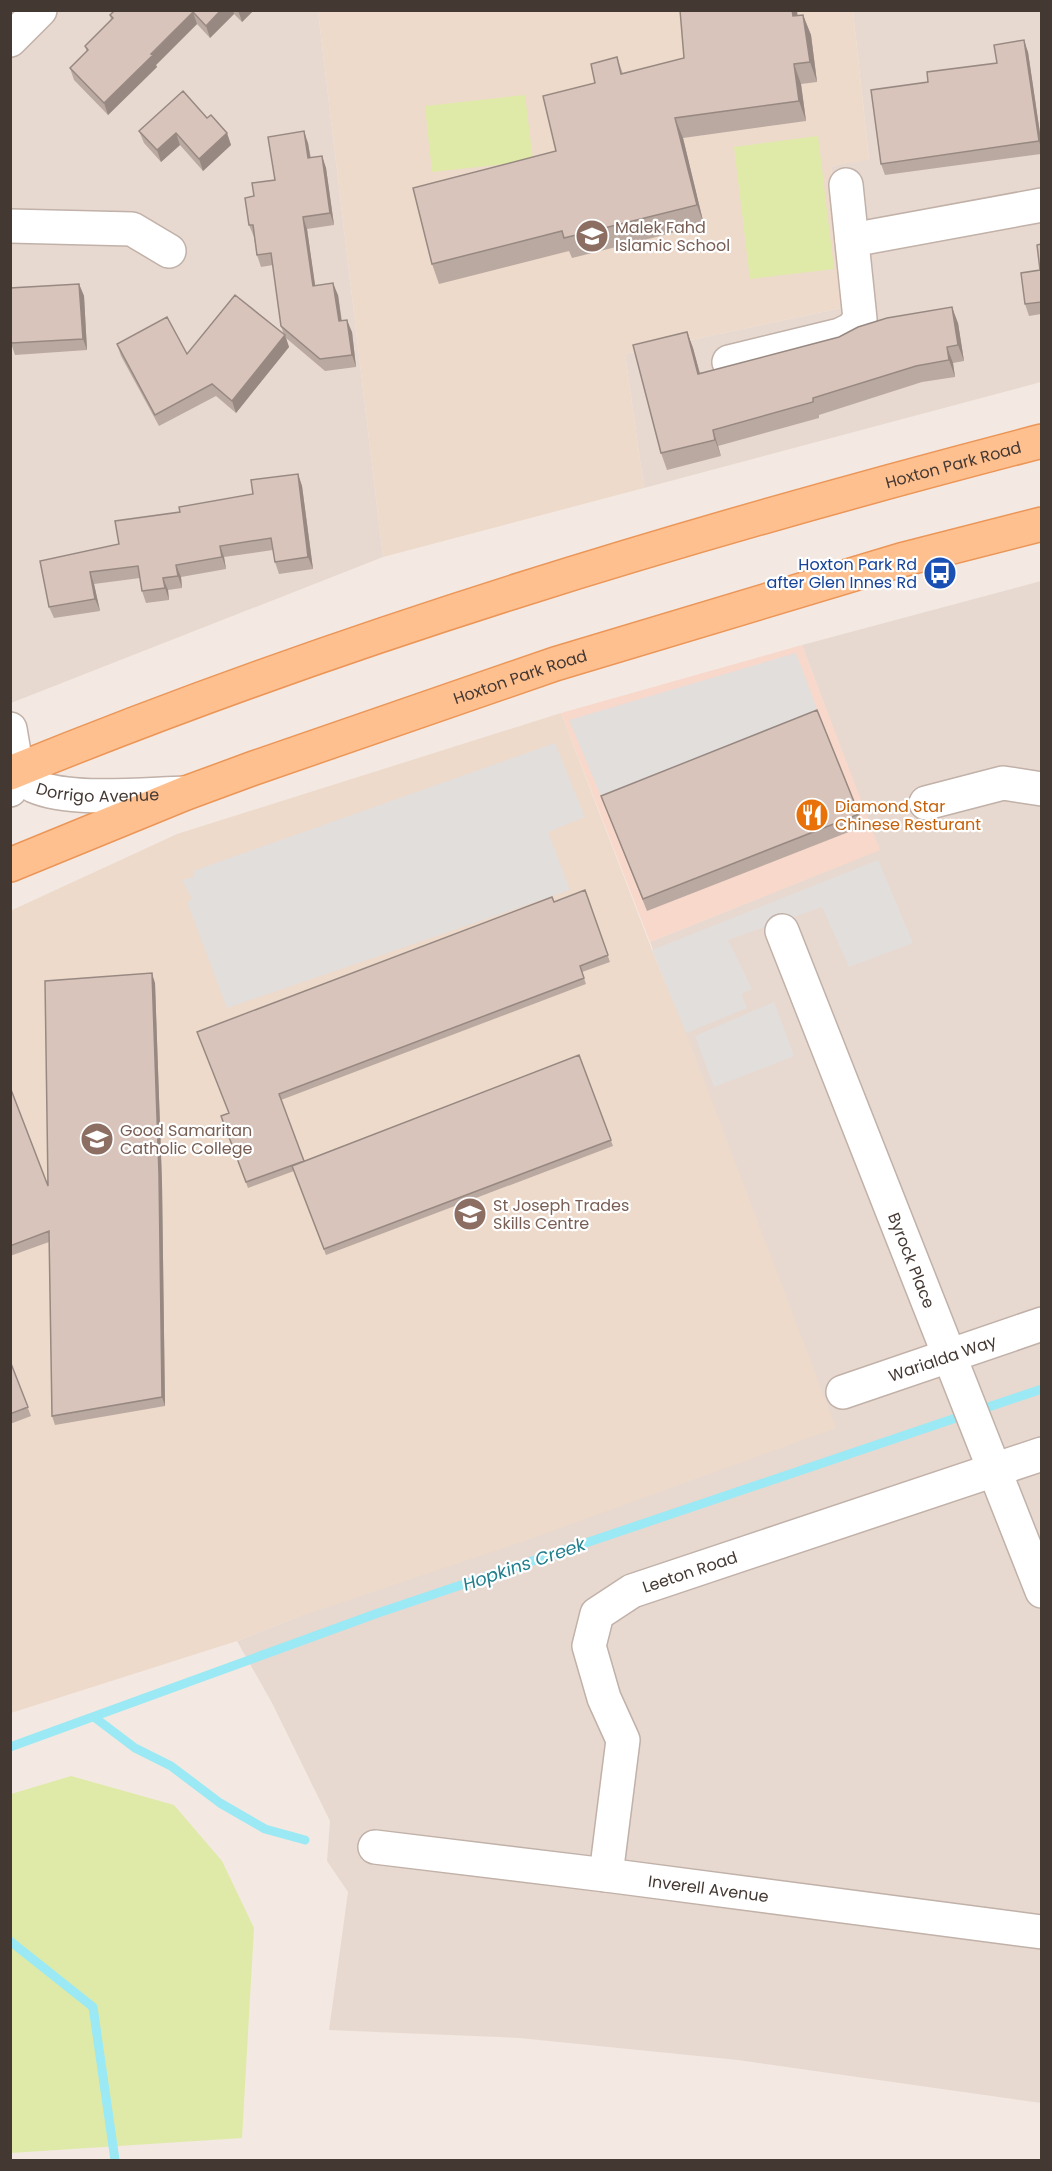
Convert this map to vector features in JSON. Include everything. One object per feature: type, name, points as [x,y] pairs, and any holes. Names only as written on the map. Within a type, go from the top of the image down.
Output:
[{"type":"main road","name":"Hoxton Park Road","points":[[13,778],[264,676],[515,590],[885,482],[1041,441]]},
{"type":"main road","name":"Hoxton Park Road","points":[[10,865],[186,793],[254,768],[566,661],[879,566],[1041,524]]},
{"type":"street","points":[[10,40],[40,10]]},
{"type":"street","points":[[729,362],[840,335],[856,326],[860,319],[846,184]]},
{"type":"street","points":[[852,240],[1041,205]]},
{"type":"street","points":[[10,226],[132,229],[170,251]]},
{"type":"street","name":"Dorrigo Avenue","points":[[10,729],[13,778],[32,785],[57,793],[109,795],[186,793]]},
{"type":"street","points":[[926,803],[1003,783],[1041,789]]},
{"type":"street","name":"Byrock Place","points":[[782,931],[1041,1592]]},
{"type":"street","name":"Warialda Way","points":[[843,1392],[1041,1323]]},
{"type":"street","name":"Leeton Road","points":[[606,1875],[623,1740],[604,1698],[589,1646],[597,1614],[632,1591],[1041,1454]]},
{"type":"street","name":"Inverell Avenue","points":[[375,1847],[1041,1932]]},
{"type":"shaded area","points":[[11,11],[318,11],[383,557],[11,703]]},
{"type":"shaded area","name":"Malek Fahd Islamic School","points":[[318,11],[853,11],[869,160],[831,166],[846,307],[625,354],[644,488],[383,557]]},
{"type":"shaded area","points":[[853,11],[1041,11],[1041,382],[644,488],[625,354],[846,307],[831,166],[869,159]]},
{"type":"shaded area","points":[[1041,581],[1041,2103],[738,2060],[519,2038],[329,2030],[348,1892],[327,1861],[330,1821],[272,1703],[237,1641],[295,1618],[717,1117],[650,942],[879,850],[802,645]]},
{"type":"shaded area","points":[[802,645],[880,850],[650,942],[561,713]]},
{"type":"shaded area","points":[[796,653],[819,714],[603,801],[569,720]]},
{"type":"shaded area","points":[[561,713],[836,1428],[524,1541],[295,1618],[237,1641],[11,1713],[10,911],[177,834]]},
{"type":"shaded area","points":[[555,743],[585,817],[548,832],[570,890],[227,1008],[187,902],[192,899],[182,880],[194,877],[193,871]]},
{"type":"shaded area","points":[[878,860],[913,943],[849,967],[822,907],[728,940],[752,989],[741,994],[747,1008],[686,1033],[652,950]]},
{"type":"shaded area","points":[[774,1002],[794,1056],[714,1087],[695,1036]]},
{"type":"green space","points":[[525,95],[533,161],[432,172],[425,106]]},
{"type":"green space","points":[[818,136],[834,269],[750,279],[734,147]]},
{"type":"green space","points":[[71,1776],[174,1805],[222,1861],[254,1928],[242,2138],[11,2153],[11,1794]]},
{"type":"building","points":[[115,10],[221,10],[206,26],[193,12],[104,103],[70,68],[88,50],[85,46],[113,18],[110,15]]},
{"type":"building","points":[[680,10],[792,10],[793,16],[803,15],[810,62],[794,64],[799,101],[675,118],[697,205],[564,238],[562,231],[432,264],[413,188],[556,151],[543,96],[595,83],[591,64],[617,57],[621,74],[684,58]]},
{"type":"building","points":[[1024,40],[1039,141],[881,164],[871,90],[928,82],[927,72],[997,63],[994,45]]},
{"type":"building","points":[[183,91],[207,118],[211,115],[227,133],[199,159],[176,133],[157,150],[139,131]]},
{"type":"building","points":[[304,131],[308,158],[322,156],[330,213],[303,217],[313,286],[333,283],[339,321],[347,320],[352,355],[320,359],[281,326],[271,253],[257,255],[253,225],[249,225],[245,198],[254,196],[252,183],[275,180],[268,137]]},
{"type":"building","points":[[1041,244],[1041,302],[1025,304],[1021,273],[1040,270],[1037,245]]},
{"type":"building","points":[[79,284],[83,339],[11,343],[10,288]]},
{"type":"building","points":[[235,295],[285,335],[232,401],[212,384],[155,415],[117,344],[167,317],[187,354]]},
{"type":"building","points":[[952,307],[958,345],[947,347],[949,360],[916,366],[813,398],[813,402],[713,430],[715,440],[661,453],[633,345],[687,332],[698,374],[839,337],[858,327],[887,318]]},
{"type":"building","points":[[298,474],[308,557],[275,562],[271,538],[220,546],[222,557],[176,565],[178,576],[163,578],[165,588],[142,591],[138,566],[90,572],[95,599],[49,607],[40,561],[119,544],[115,521],[180,512],[179,507],[253,494],[251,480]]},
{"type":"building","points":[[817,710],[859,814],[643,899],[601,796]]},
{"type":"building","points":[[585,890],[608,955],[580,966],[584,978],[279,1094],[304,1161],[246,1182],[221,1116],[229,1113],[197,1032],[552,897],[554,902]]},
{"type":"building","points":[[152,973],[159,1174],[162,1397],[52,1416],[49,1231],[10,1246],[10,1087],[48,1186],[45,981]]},
{"type":"building","points":[[579,1055],[611,1140],[324,1249],[292,1166]]},
{"type":"building","points":[[10,1361],[28,1407],[10,1414]]},
{"type":"waterway","name":"Hopkins Creek","points":[[10,1747],[378,1613],[1042,1389]]},
{"type":"waterway","points":[[94,1717],[135,1748],[171,1766],[220,1803],[265,1829],[305,1840]]},
{"type":"waterway","points":[[10,1941],[93,2007],[115,2160]]},
{"type":"place","name":"Malek Fahd Islamic School","points":[[592,236]]},
{"type":"place","name":"Hoxton Park Rd after Glen Innes Rd","points":[[940,573]]},
{"type":"place","name":"Diamond Star Chinese Resturant","points":[[812,815]]},
{"type":"place","name":"Good Samaritan Catholic College","points":[[97,1139]]},
{"type":"place","name":"St Joseph Trades Skills Centre","points":[[470,1214]]}]
